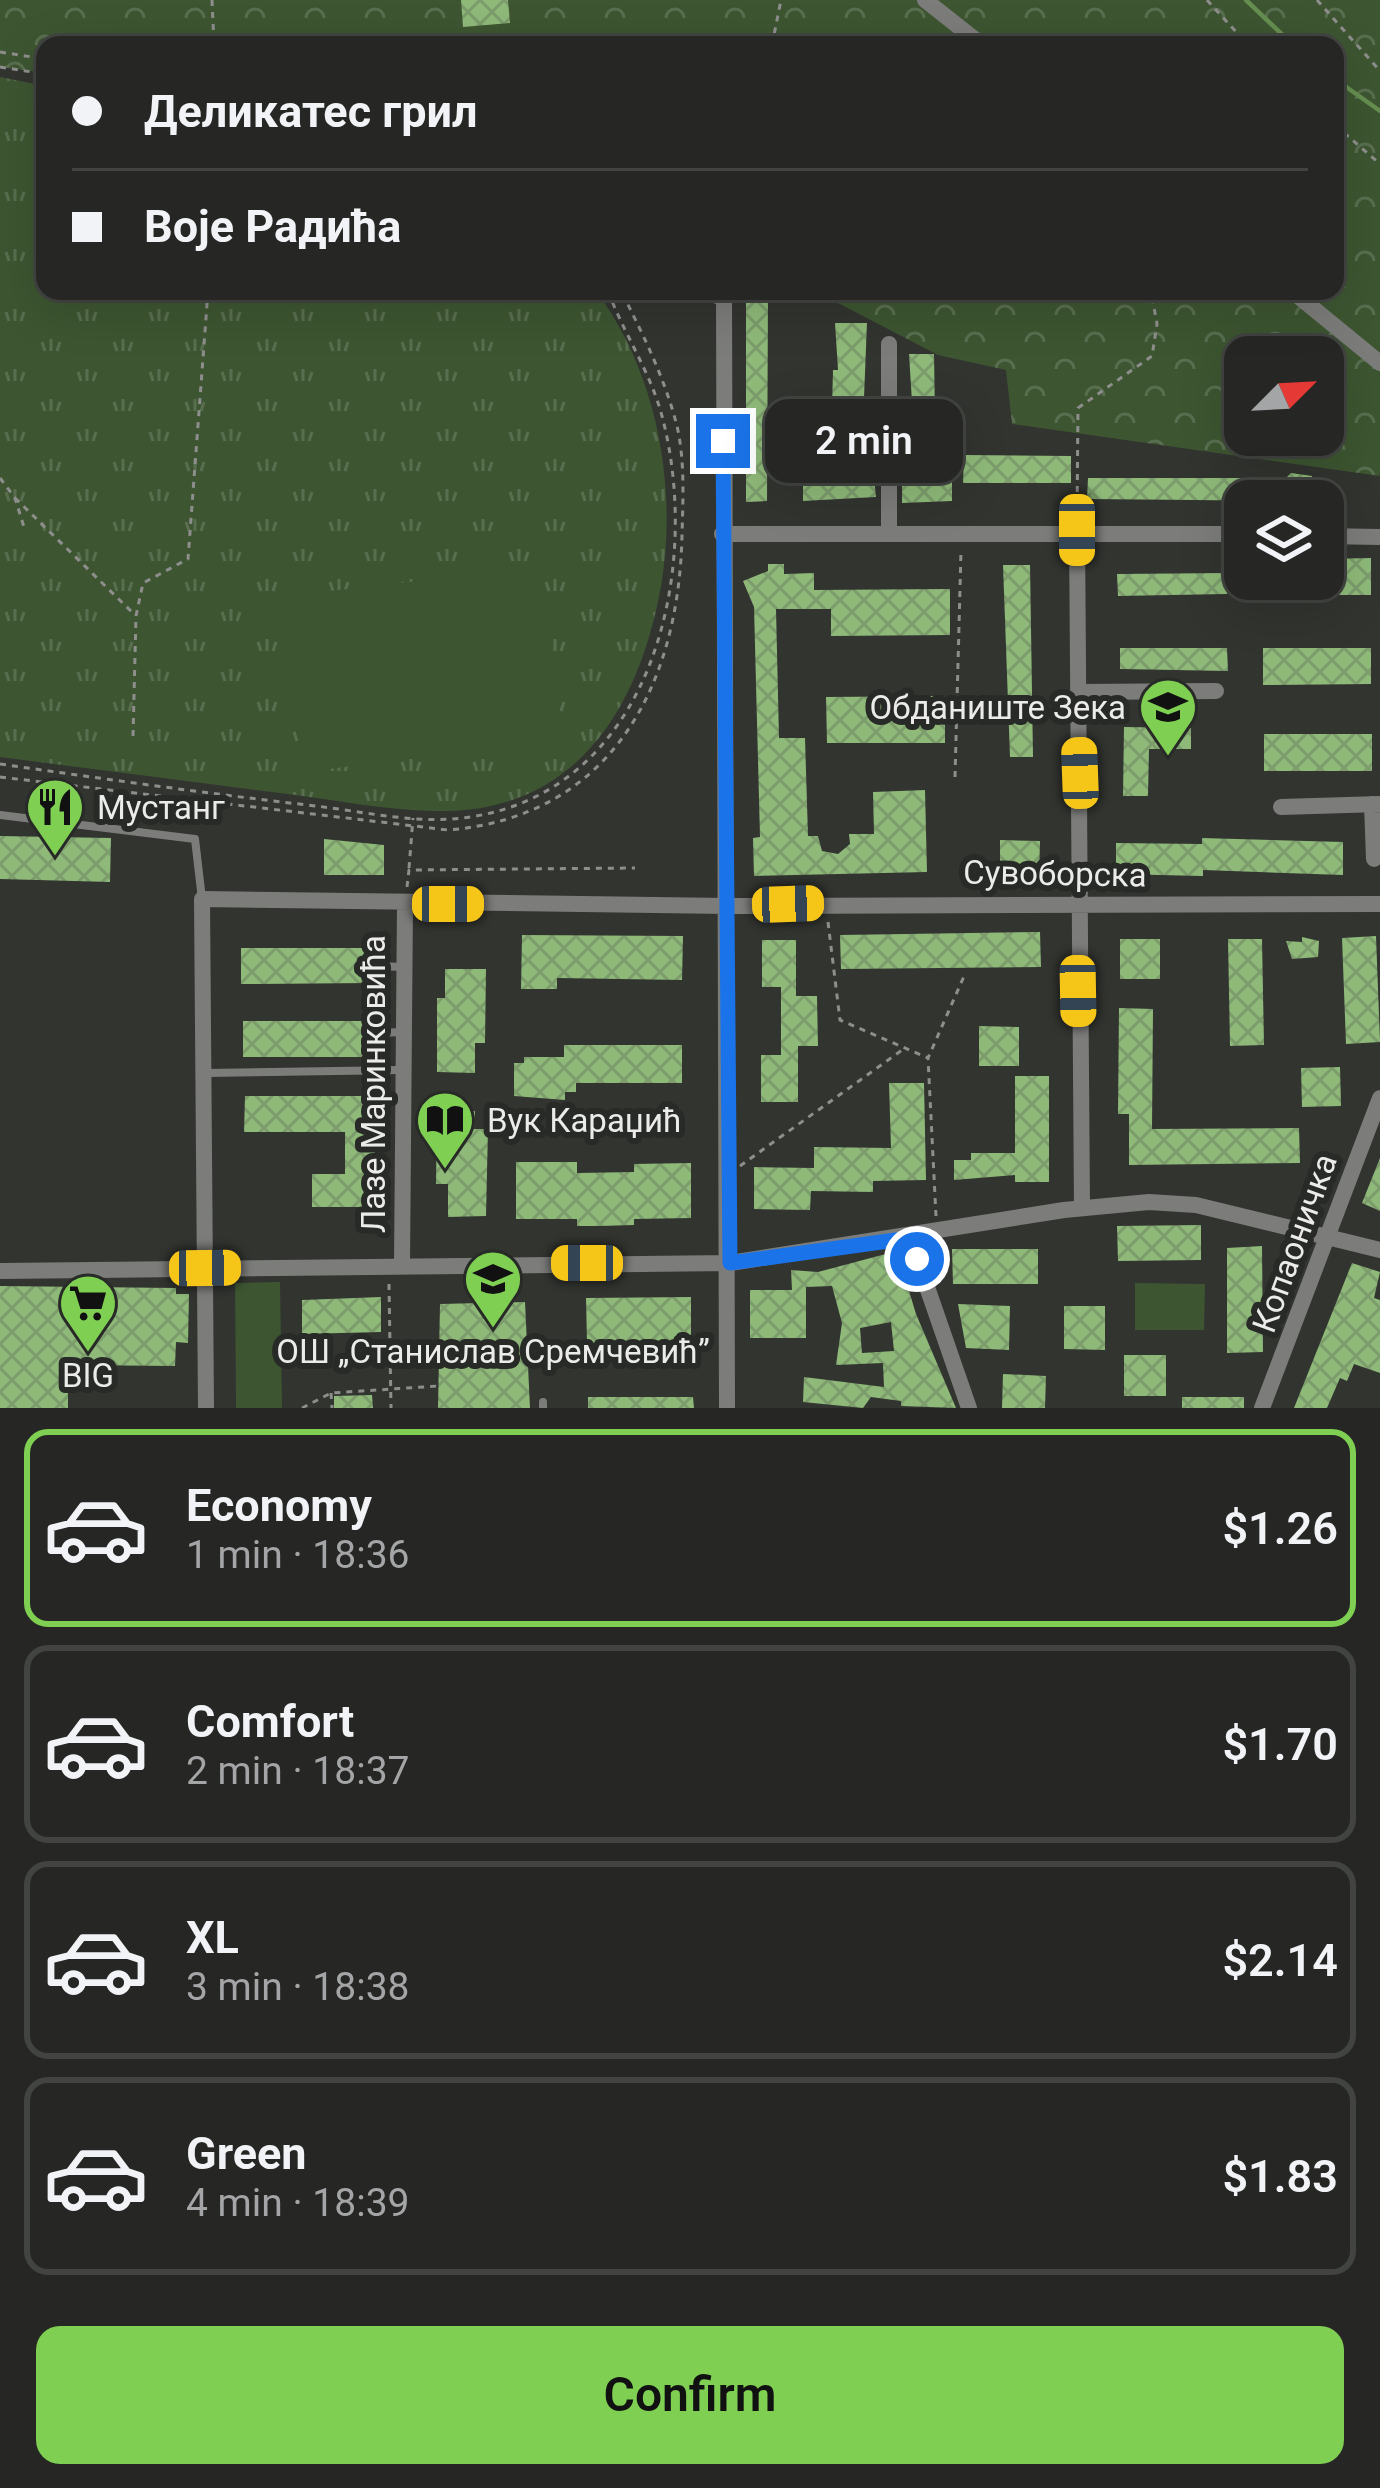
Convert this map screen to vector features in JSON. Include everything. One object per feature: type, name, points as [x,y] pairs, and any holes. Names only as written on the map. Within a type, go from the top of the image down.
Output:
[{"type":"street","points":[[925,0],[971,36]]},
{"type":"street","points":[[724,300],[727,1408]]},
{"type":"street","points":[[1303,300],[1380,363]]},
{"type":"street","points":[[889,530],[890,344]]},
{"type":"street","points":[[722,534],[889,530],[1224,534]]},
{"type":"street","points":[[1077,530],[1082,1208]]},
{"type":"street","points":[[1344,536],[1380,537]]},
{"type":"street","points":[[1078,692],[1216,691]]},
{"type":"street","points":[[1280,807],[1376,804],[1374,859]]},
{"type":"street","points":[[202,898],[206,1408]]},
{"type":"street","name":"Сувоборска","points":[[202,898],[728,906],[825,902],[1380,904]]},
{"type":"street","name":"Лазе Маринковића","points":[[395,1264],[404,1070],[405,904]]},
{"type":"street","name":"Копаоничка","points":[[1262,1408],[1380,1098]]},
{"type":"street","points":[[0,1271],[730,1263],[1082,1208],[1196,1204],[1380,1250]]},
{"type":"street","points":[[910,1238],[969,1408]]},
{"type":"lane","points":[[0,814],[194,839],[202,898]]},
{"type":"lane","points":[[375,966],[404,967]]},
{"type":"lane","points":[[376,1033],[404,1032]]},
{"type":"lane","points":[[205,1073],[404,1070]]},
{"type":"path","points":[[212,0],[214,36]]},
{"type":"path","points":[[774,36],[781,0]]},
{"type":"path","points":[[1207,0],[1240,36]]},
{"type":"path","points":[[1317,0],[1380,70]]},
{"type":"path","points":[[0,52],[36,58]]},
{"type":"path","points":[[0,68],[36,73]]},
{"type":"path","points":[[1344,132],[1380,164]]},
{"type":"path","points":[[133,736],[136,616],[142,584],[188,559],[207,300]]},
{"type":"path","points":[[0,764],[413,818],[496,812],[570,780],[614,736],[641,686],[668,596],[674,484],[650,380],[612,300]]},
{"type":"path","points":[[0,777],[412,828],[478,828],[557,797],[604,764],[638,720],[660,668],[682,562],[684,489],[677,428],[625,300]]},
{"type":"path","points":[[1077,530],[1078,408],[1152,356],[1157,324],[1153,300]]},
{"type":"path","points":[[0,478],[136,616]]},
{"type":"path","points":[[15,498],[24,527]]},
{"type":"path","points":[[955,777],[960,530]]},
{"type":"path","points":[[405,904],[413,818]]},
{"type":"path","points":[[409,870],[635,868]]},
{"type":"path","points":[[825,902],[840,1020],[928,1058]]},
{"type":"path","points":[[936,1233],[928,1058],[965,974]]},
{"type":"path","points":[[729,1174],[905,1048]]},
{"type":"path","name":"Лазе Маринковића","points":[[391,1408],[395,1264]]},
{"type":"path","points":[[302,1408],[332,1393],[438,1386]]},
{"type":"path","points":[[332,1393],[332,1408]]},
{"type":"green space","points":[[0,0],[1380,0],[1380,476],[1238,456],[1344,456],[1344,336],[1224,336],[1224,454],[1012,424],[1006,370],[938,355],[832,300],[1344,300],[1344,36],[36,36],[36,72],[0,67]]},
{"type":"green space","points":[[0,77],[36,84],[36,300],[602,300],[634,357],[658,432],[667,510],[666,548],[651,631],[636,674],[592,746],[562,774],[525,795],[483,808],[434,811],[0,757]]},
{"type":"green space","points":[[541,567],[561,736],[301,773],[286,596]]},
{"type":"green space","points":[[280,1282],[282,1408],[236,1408],[235,1283]]},
{"type":"green space","points":[[1135,1283],[1205,1284],[1204,1330],[1135,1330]]},
{"type":"building","points":[[461,0],[508,0],[510,23],[463,27]]},
{"type":"building","points":[[746,300],[768,300],[767,501],[746,502]]},
{"type":"building","points":[[835,323],[867,323],[862,447],[831,446],[833,370],[838,370]]},
{"type":"building","points":[[909,354],[934,354],[936,478],[952,478],[952,501],[902,503],[902,478],[911,478],[914,434]]},
{"type":"building","points":[[858,450],[871,450],[876,497],[803,501],[803,477],[857,481]]},
{"type":"building","points":[[964,455],[1071,456],[1071,483],[963,483]]},
{"type":"building","points":[[1291,473],[1312,476],[1312,480],[1224,480],[1224,500],[1087,499],[1088,478],[1286,478]]},
{"type":"building","points":[[1371,558],[1371,595],[1344,595],[1344,559]]},
{"type":"building","points":[[768,564],[784,564],[784,574],[814,573],[814,590],[950,589],[950,635],[831,636],[831,609],[776,609],[779,738],[805,738],[808,836],[818,836],[822,851],[838,854],[850,844],[849,834],[874,834],[873,792],[925,790],[927,872],[754,876],[753,838],[760,837],[754,607],[743,581],[768,571]]},
{"type":"building","points":[[1003,565],[1030,565],[1033,757],[1010,757]]},
{"type":"building","points":[[1224,573],[1224,594],[1118,596],[1117,574]]},
{"type":"building","points":[[1120,648],[1227,648],[1228,671],[1120,669]]},
{"type":"building","points":[[1263,648],[1371,648],[1371,684],[1263,685]]},
{"type":"building","points":[[945,696],[945,743],[827,743],[826,697]]},
{"type":"building","points":[[1124,727],[1191,728],[1191,749],[1149,749],[1148,796],[1123,796]]},
{"type":"building","points":[[1264,734],[1372,734],[1372,771],[1264,771]]},
{"type":"building","name":"Мустанг","points":[[0,836],[111,838],[110,882],[0,879]]},
{"type":"building","points":[[1202,838],[1343,842],[1343,875],[1203,870],[1203,876],[1116,874],[1116,843],[1202,844]]},
{"type":"building","points":[[324,839],[384,845],[384,875],[324,875]]},
{"type":"building","points":[[1000,840],[1040,841],[1039,880],[1000,880]]},
{"type":"building","points":[[1040,932],[1041,967],[841,969],[840,935]]},
{"type":"building","points":[[522,935],[683,936],[682,980],[557,978],[557,989],[521,989]]},
{"type":"building","points":[[1376,936],[1380,1042],[1346,1044],[1342,938]]},
{"type":"building","points":[[1302,937],[1319,941],[1318,957],[1292,959],[1286,941],[1302,942]]},
{"type":"building","points":[[1120,939],[1160,939],[1160,979],[1120,979]]},
{"type":"building","points":[[1228,939],[1262,939],[1264,1045],[1230,1046]]},
{"type":"building","points":[[762,940],[796,940],[796,996],[817,996],[818,1046],[798,1046],[798,1102],[761,1102],[761,1055],[781,1055],[781,987],[762,987]]},
{"type":"building","points":[[241,948],[372,948],[367,967],[372,983],[241,984]]},
{"type":"building","points":[[445,969],[486,969],[485,1043],[475,1043],[475,1073],[437,1072],[437,998],[445,998]]},
{"type":"building","points":[[1119,1008],[1153,1009],[1152,1129],[1299,1128],[1300,1163],[1129,1165],[1129,1114],[1118,1114]]},
{"type":"building","points":[[243,1021],[373,1021],[368,1032],[374,1057],[243,1057]]},
{"type":"building","points":[[979,1026],[1019,1027],[1019,1066],[979,1066]]},
{"type":"building","points":[[564,1045],[682,1045],[682,1083],[576,1083],[576,1092],[565,1092],[565,1100],[514,1096],[514,1063],[524,1063],[524,1057],[564,1057]]},
{"type":"building","points":[[1340,1067],[1341,1106],[1302,1107],[1301,1068]]},
{"type":"building","points":[[1015,1076],[1049,1076],[1049,1182],[1015,1182],[1015,1175],[954,1180],[954,1160],[971,1160],[971,1153],[1015,1153]]},
{"type":"building","points":[[889,1083],[924,1083],[926,1180],[873,1181],[873,1192],[811,1191],[810,1210],[754,1209],[754,1167],[814,1168],[814,1147],[891,1148]]},
{"type":"building","points":[[245,1096],[375,1096],[375,1207],[312,1207],[312,1174],[345,1174],[345,1132],[244,1132]]},
{"type":"building","points":[[437,1110],[475,1111],[474,1129],[488,1129],[486,1216],[448,1217],[448,1184],[436,1184]]},
{"type":"building","points":[[1380,1158],[1380,1211],[1362,1203]]},
{"type":"building","points":[[516,1162],[577,1162],[577,1173],[634,1172],[634,1164],[691,1163],[691,1218],[634,1219],[634,1225],[600,1226],[577,1226],[577,1219],[516,1219]]},
{"type":"building","points":[[1201,1225],[1201,1260],[1118,1261],[1117,1226]]},
{"type":"building","points":[[1262,1246],[1263,1352],[1227,1353],[1227,1248]]},
{"type":"building","points":[[952,1249],[1038,1249],[1038,1284],[953,1284]]},
{"type":"building","points":[[897,1251],[916,1314],[956,1408],[901,1406],[901,1401],[871,1397],[863,1408],[803,1402],[804,1377],[884,1387],[883,1363],[836,1365],[842,1323],[832,1286],[806,1287],[806,1338],[750,1338],[750,1290],[792,1290],[791,1270],[818,1272]],"holes":[[[891,1322],[894,1351],[862,1353],[860,1328]]]},
{"type":"building","points":[[1352,1263],[1380,1272],[1374,1298],[1380,1300],[1380,1373],[1354,1364],[1347,1381],[1340,1378],[1327,1408],[1294,1408]]},
{"type":"building","name":"BIG","points":[[0,1286],[176,1288],[176,1294],[189,1294],[188,1343],[176,1342],[175,1366],[68,1365],[68,1408],[0,1408]]},
{"type":"building","points":[[381,1297],[381,1332],[302,1334],[302,1300]]},
{"type":"building","points":[[691,1297],[691,1343],[587,1343],[586,1298]]},
{"type":"building","points":[[525,1302],[530,1408],[438,1408],[440,1304]]},
{"type":"building","points":[[958,1304],[1010,1306],[1009,1350],[966,1348]]},
{"type":"building","points":[[1064,1306],[1105,1306],[1105,1350],[1064,1349]]},
{"type":"building","points":[[1124,1355],[1166,1355],[1166,1396],[1124,1396]]},
{"type":"building","points":[[1003,1374],[1046,1376],[1045,1408],[1002,1408]]},
{"type":"building","points":[[372,1395],[373,1408],[334,1408],[334,1396]]},
{"type":"building","points":[[588,1397],[693,1397],[694,1408],[588,1408]]},
{"type":"building","points":[[1182,1397],[1244,1397],[1244,1408],[1182,1408]]},
{"type":"waterway","points":[[1246,0],[1284,36]]},
{"type":"waterway","points":[[1344,85],[1380,111]]},
{"type":"place","name":"Обданиште Зека","points":[[1168,758]]},
{"type":"place","name":"Мустанг","points":[[55,858]]},
{"type":"place","name":"Вук Караџић","points":[[445,1171]]},
{"type":"place","name":"ОШ „Станислав Сремчевић”","points":[[493,1330]]},
{"type":"place","name":"BIG","points":[[88,1354]]},
{"type":"route","points":[[723,441],[730,1263],[910,1238],[917,1259]]}]
